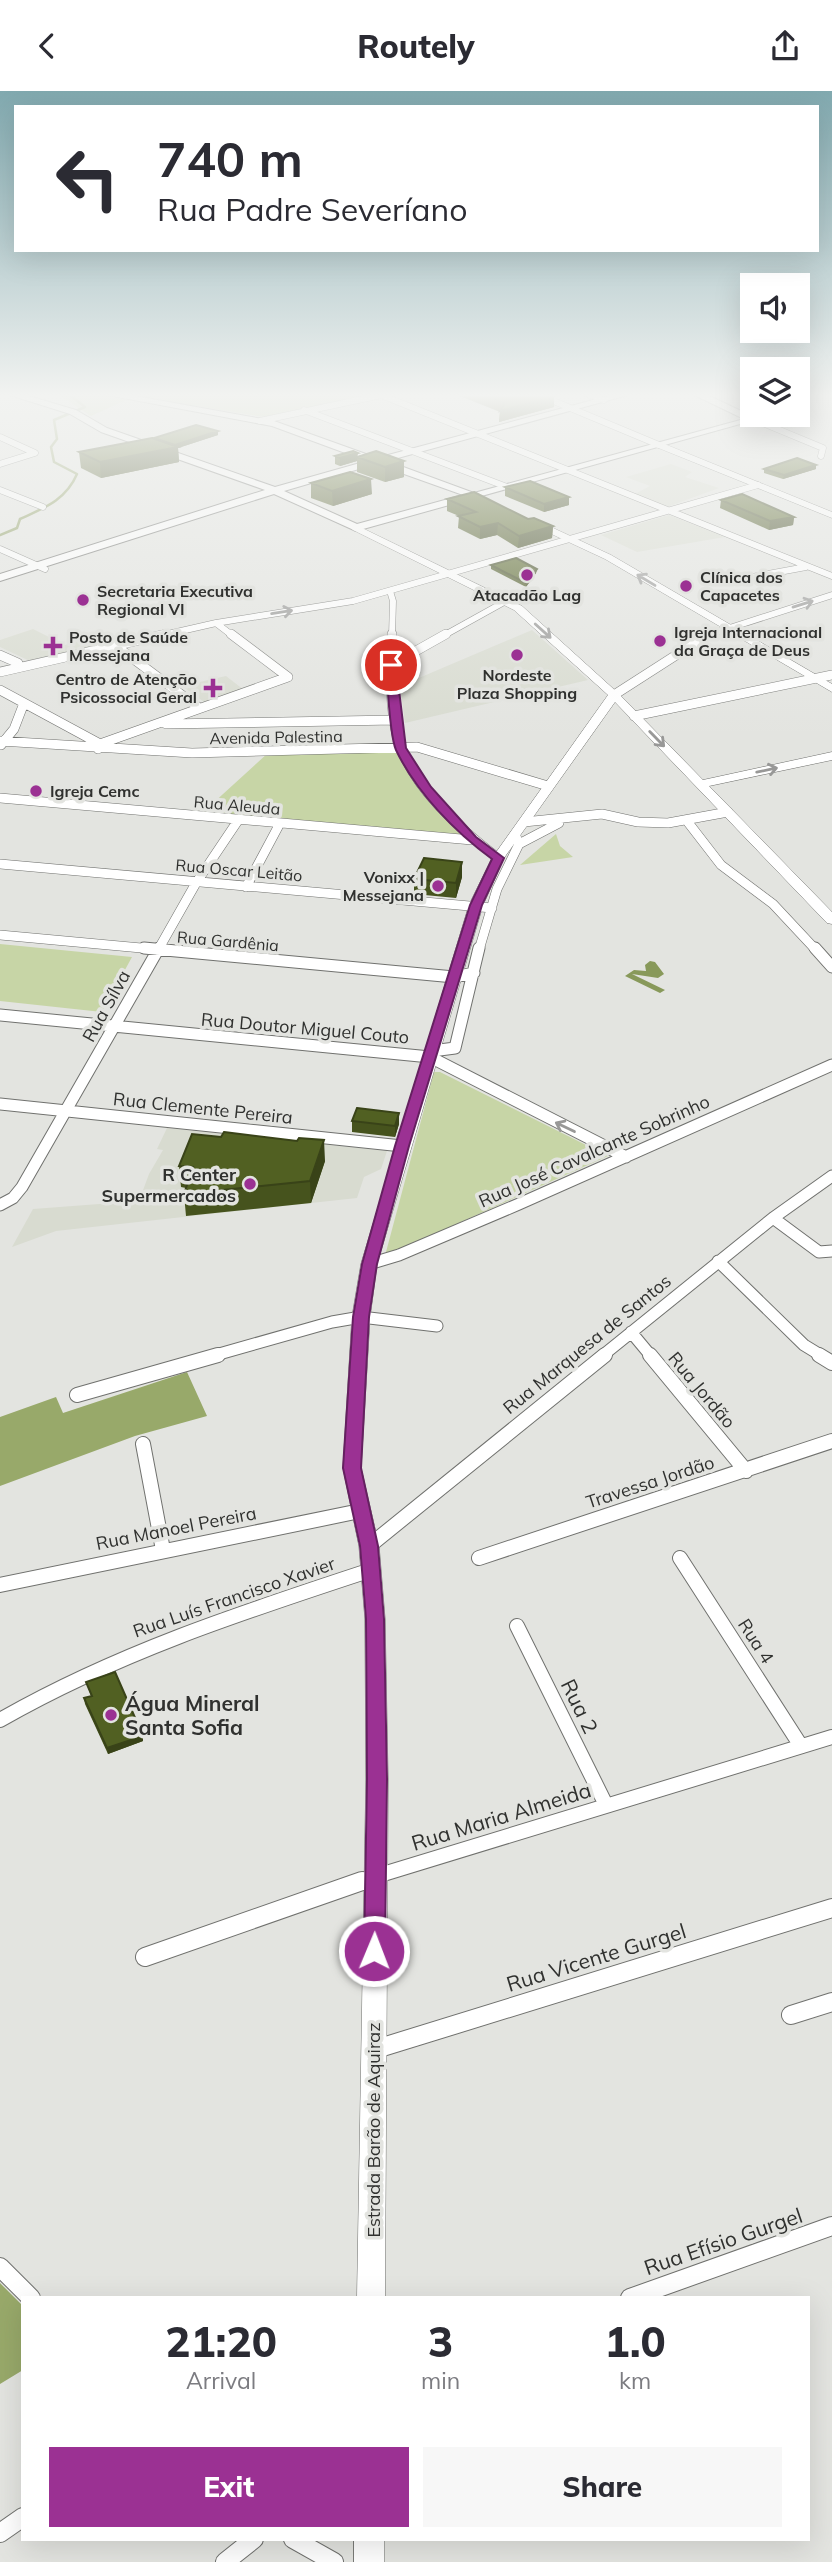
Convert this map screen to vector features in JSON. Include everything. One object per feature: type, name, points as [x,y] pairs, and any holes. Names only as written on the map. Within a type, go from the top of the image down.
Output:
[{"type":"main road","points":[[223,509],[227,507]]},
{"type":"main road","points":[[0,578],[228,507]]},
{"type":"main road","points":[[312,507],[356,528],[432,507]]},
{"type":"main road","points":[[0,583],[41,567]]},
{"type":"street","points":[[657,507],[832,576]]},
{"type":"street","points":[[0,672],[216,624],[340,604],[674,507]]},
{"type":"street","points":[[812,507],[830,515]]},
{"type":"street","points":[[519,515],[572,539],[832,689]]},
{"type":"street","points":[[356,528],[506,601],[614,695],[832,920]]},
{"type":"street","points":[[0,549],[41,567]]},
{"type":"street","points":[[752,577],[807,566]]},
{"type":"street","points":[[390,591],[393,601],[391,665],[400,748],[427,789],[498,867]]},
{"type":"street","points":[[614,695],[707,635],[832,595]]},
{"type":"street","points":[[391,665],[506,601]]},
{"type":"street","points":[[0,690],[99,746],[198,707],[288,676],[216,624]]},
{"type":"street","points":[[116,646],[198,707]]},
{"type":"street","points":[[0,655],[18,663]]},
{"type":"street","points":[[634,716],[832,675]]},
{"type":"street","name":"Estrada Barão de Aquiraz","points":[[371,2296],[377,1753],[375,1619],[369,1546],[352,1468],[352,1432],[361,1317],[369,1264],[476,905],[517,839],[524,822],[614,695]]},
{"type":"street","points":[[1,743],[15,729],[24,703]]},
{"type":"street","points":[[155,724],[395,720]]},
{"type":"street","name":"Avenida Palestina","points":[[1,743],[99,746],[192,753],[417,747],[548,786]]},
{"type":"street","points":[[701,784],[832,756]]},
{"type":"street","name":"Rua Aleuda","points":[[0,798],[472,839]]},
{"type":"street","points":[[524,822],[601,814],[648,824],[687,821],[728,812]]},
{"type":"street","points":[[517,839],[570,818]]},
{"type":"street","name":"Rua Sílva","points":[[0,1205],[13,1198],[22,1187],[116,1027],[196,883],[239,819]]},
{"type":"street","points":[[687,821],[721,865],[773,904],[832,967]]},
{"type":"street","points":[[246,887],[278,827]]},
{"type":"street","points":[[759,844],[779,852],[832,904]]},
{"type":"street","name":"Rua Oscar Leitão","points":[[0,864],[492,908]]},
{"type":"street","name":"Estrada Barão de Aquiraz","points":[[431,1054],[455,1048],[492,908],[498,867]]},
{"type":"street","name":"Rua Gardênia","points":[[0,935],[454,977],[474,973]]},
{"type":"street","points":[[463,948],[483,942]]},
{"type":"street","name":"Rua Doutor Miguel Couto","points":[[0,1015],[431,1054],[626,1157]]},
{"type":"street","name":"Rua José Cavalcante Sobrinho","points":[[369,1264],[399,1255],[832,1065]]},
{"type":"street","name":"Rua Clemente Pereira","points":[[0,1104],[402,1146]]},
{"type":"street","name":"Rua Marquesa de Santos","points":[[369,1546],[718,1261],[773,1218],[831,1179]]},
{"type":"street","points":[[773,1218],[825,1252]]},
{"type":"street","points":[[718,1261],[804,1345],[832,1363]]},
{"type":"street","points":[[77,1395],[318,1326],[361,1317],[437,1326]]},
{"type":"street","name":"Rua Jordão","points":[[631,1332],[746,1471]]},
{"type":"street","name":"Travessa Jordão","points":[[479,1558],[832,1441]]},
{"type":"street","points":[[143,1444],[163,1551]]},
{"type":"street","name":"Rua Manoel Pereira","points":[[0,1585],[360,1511]]},
{"type":"street","name":"Rua 4","points":[[680,1558],[801,1746]]},
{"type":"street","name":"Rua Luís Francisco Xavier","points":[[0,1720],[72,1681],[162,1640],[371,1570]]},
{"type":"street","name":"Rua 2","points":[[517,1626],[606,1805]]},
{"type":"street","name":"Rua Maria Almeida","points":[[145,1957],[375,1876],[832,1737]]},
{"type":"street","name":"Rua Vicente Gurgel","points":[[373,2050],[832,1908]]},
{"type":"street","points":[[791,2015],[832,2002]]},
{"type":"street","name":"Rua Efísio Gurgel","points":[[636,2296],[832,2226]]},
{"type":"street","points":[[0,2267],[29,2296]]},
{"type":"street","points":[[0,2533],[21,2518]]},
{"type":"street","points":[[225,2562],[251,2541]]},
{"type":"street","points":[[297,2541],[334,2562]]},
{"type":"street","points":[[369,2541],[369,2562]]},
{"type":"shaded area","points":[[669,515],[725,537],[637,552],[601,535]]},
{"type":"shaded area","name":"Posto de Saúde Messejana","points":[[33,629],[65,645],[89,637],[107,646],[34,663],[0,647],[0,640]]},
{"type":"shaded area","name":"Nordeste Plaza Shopping","points":[[532,630],[588,680],[405,723],[400,686]]},
{"type":"shaded area","name":"Centro de Atenção Psicossocial Geral","points":[[226,676],[244,690],[204,702],[182,686]]},
{"type":"shaded area","points":[[268,753],[398,753],[421,789],[470,841],[200,815]]},
{"type":"shaded area","points":[[556,834],[560,846],[573,857],[520,865]]},
{"type":"shaded area","points":[[0,944],[132,957],[102,1012],[0,1001]]},
{"type":"shaded area","points":[[650,961],[655,962],[664,974],[658,978],[632,974],[665,990],[660,993],[625,976],[634,970],[646,971],[645,965]]},
{"type":"shaded area","points":[[434,1072],[440,1072],[608,1156],[394,1252],[386,1252]]},
{"type":"shaded area","points":[[167,1128],[387,1151],[381,1169],[364,1177],[357,1198],[56,1231],[12,1247],[33,1209],[139,1201],[149,1174],[163,1150],[157,1149]]},
{"type":"shaded area","points":[[187,1372],[207,1416],[135,1436],[0,1486],[0,1417],[56,1397],[63,1413]]},
{"type":"shaded area","points":[[0,2283],[21,2304],[21,2371],[0,2384]]},
{"type":"building","points":[[466,507],[505,507],[528,519],[534,518],[553,526],[519,536],[498,523],[480,527],[458,516],[476,512]]},
{"type":"building","points":[[738,507],[772,507],[794,517],[770,521]]},
{"type":"building","points":[[516,558],[537,569],[526,583],[491,565]]},
{"type":"building","points":[[424,858],[462,862],[456,883],[414,879]]},
{"type":"building","points":[[357,1108],[399,1113],[395,1126],[352,1121]]},
{"type":"building","points":[[224,1132],[297,1141],[299,1138],[324,1140],[310,1181],[184,1194],[193,1167],[179,1166],[192,1134],[221,1137]]},
{"type":"building","name":"Água Mineral Santa Sofia","points":[[115,1672],[143,1736],[107,1748],[84,1698],[92,1696],[86,1682]]},
{"type":"waterway","points":[[0,535],[17,528],[20,519],[45,507]]},
{"type":"place","name":"Atacadão Lag","points":[[527,575]]},
{"type":"place","name":"Clínica dos Capacetes","points":[[686,586]]},
{"type":"place","name":"Secretaria Executiva Regional VI","points":[[83,600]]},
{"type":"place","name":"Igreja Internacional da Graça de Deus","points":[[660,641]]},
{"type":"place","name":"Posto de Saúde Messejana","points":[[53,646]]},
{"type":"place","name":"Nordeste Plaza Shopping","points":[[517,655]]},
{"type":"place","name":"Centro de Atenção Psicossocial Geral","points":[[213,688]]},
{"type":"place","name":"Igreja Cemc","points":[[36,791]]},
{"type":"place","name":"Vonixx | Messejana","points":[[438,886]]},
{"type":"place","name":"R Center Supermercados","points":[[250,1184]]},
{"type":"place","name":"Água Mineral Santa Sofia","points":[[111,1715]]},
{"type":"route","points":[[374,1951],[377,1779],[375,1619],[369,1546],[352,1468],[352,1432],[361,1317],[369,1264],[402,1146],[476,905],[498,858],[472,839],[427,789],[400,748],[391,665]]}]
